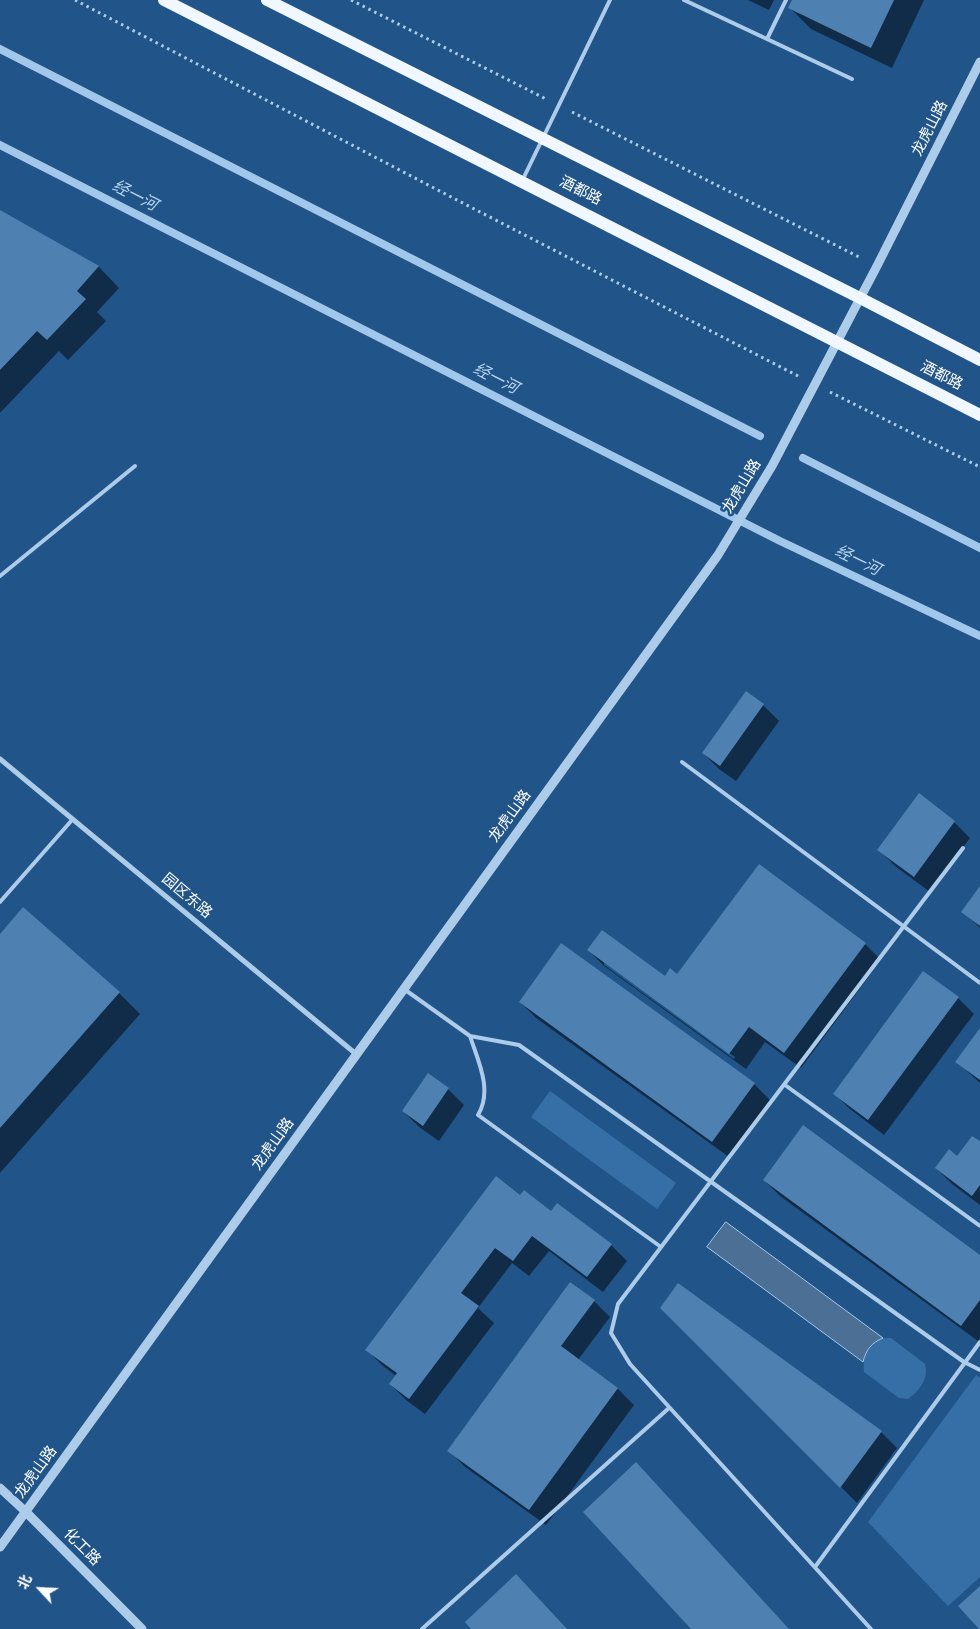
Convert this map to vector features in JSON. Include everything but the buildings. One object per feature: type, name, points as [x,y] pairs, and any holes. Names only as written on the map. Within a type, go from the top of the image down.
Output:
[{"type":"main road","name":"酒都路","points":[[164,0],[980,415]]},
{"type":"main road","name":"酒都路","points":[[266,0],[980,360]]},
{"type":"street","name":"龙虎山路","points":[[0,1547],[718,555],[772,466],[878,266],[980,62]]},
{"type":"street","name":"园区东路","points":[[0,759],[356,1054]]},
{"type":"street","name":"化工路","points":[[0,1488],[142,1629]]},
{"type":"lane","points":[[522,181],[610,0]]},
{"type":"lane","points":[[684,0],[852,79]]},
{"type":"lane","points":[[768,39],[786,0]]},
{"type":"lane","points":[[0,576],[135,466]]},
{"type":"lane","points":[[682,762],[980,983]]},
{"type":"lane","points":[[0,902],[72,820]]},
{"type":"lane","points":[[871,1629],[630,1364],[611,1333],[618,1304],[963,848]]},
{"type":"lane","points":[[403,989],[470,1036],[520,1046],[964,1362],[980,1370]]},
{"type":"lane","points":[[470,1036],[482,1075],[485,1092],[482,1108],[478,1115],[661,1248]]},
{"type":"lane","points":[[784,1085],[980,1226]]},
{"type":"lane","points":[[815,1567],[980,1342]]},
{"type":"lane","points":[[424,1628],[669,1408]]},
{"type":"path","points":[[75,0],[462,203],[980,467]]},
{"type":"path","points":[[352,0],[878,266]]},
{"type":"shaded area","points":[[550,1091],[676,1183],[657,1209],[531,1117]]},
{"type":"shaded area","points":[[726,1222],[883,1338],[870,1347],[863,1362],[707,1247]]},
{"type":"shaded area","points":[[883,1338],[891,1338],[925,1364],[925,1379],[916,1392],[908,1399],[899,1398],[864,1372],[864,1361],[867,1351],[873,1344]]},
{"type":"shaded area","points":[[976,1375],[980,1378],[980,1577],[948,1606],[868,1522]]},
{"type":"waterway","name":"经一河","points":[[0,49],[760,436]]},
{"type":"waterway","name":"经一河","points":[[0,145],[780,541],[980,636]]},
{"type":"waterway","name":"经一河","points":[[803,458],[980,548]]}]
